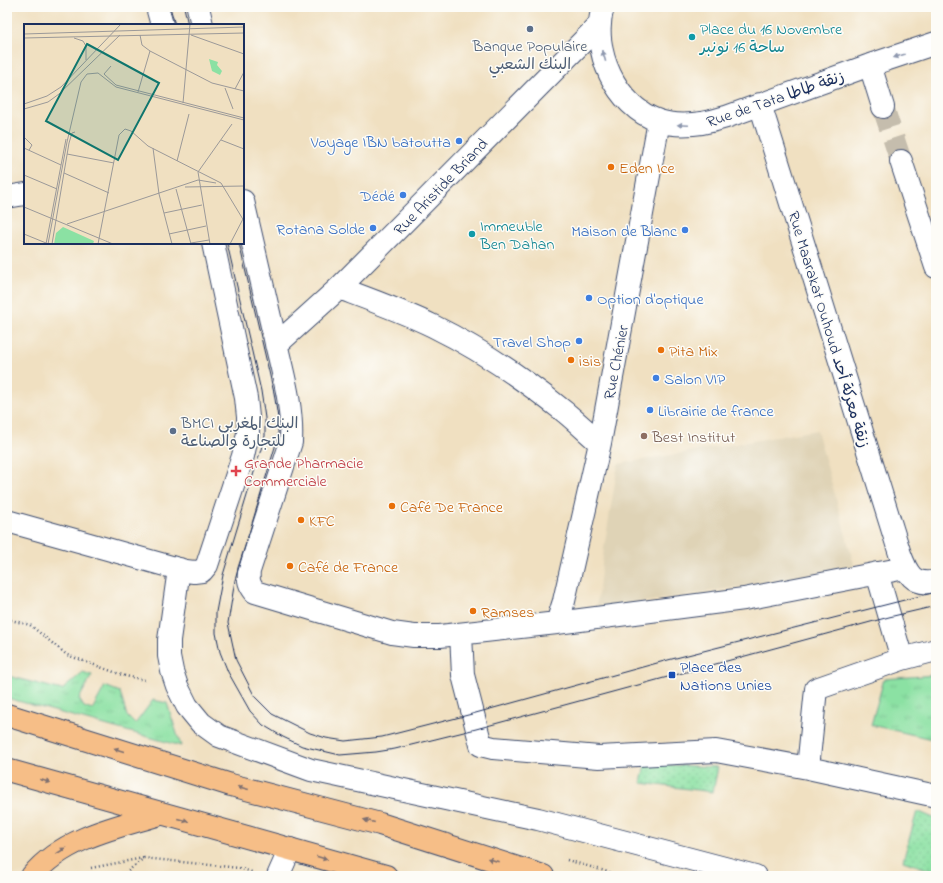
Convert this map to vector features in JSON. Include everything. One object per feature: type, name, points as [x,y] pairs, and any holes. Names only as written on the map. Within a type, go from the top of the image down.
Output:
[{"type":"main road","points":[[7,715],[231,785],[380,824],[543,876]]},
{"type":"main road","points":[[7,770],[386,876]]},
{"type":"main road","points":[[32,876],[40,865],[69,846],[97,833],[161,814]]},
{"type":"street","points":[[157,7],[162,24]]},
{"type":"street","points":[[198,7],[202,24]]},
{"type":"street","name":"Rue de Tata زنقة طاطا","points":[[601,15],[600,39],[603,53],[608,68],[620,91],[638,109],[648,116],[659,121],[673,124],[688,125],[706,123],[726,117],[936,43]]},
{"type":"street","name":"Rue Aristide Briand","points":[[276,345],[340,288],[601,15]]},
{"type":"street","points":[[870,65],[883,107]]},
{"type":"street","name":"Rue Maarakat Ouhoud زنقة معركة أحد","points":[[760,104],[902,561]]},
{"type":"street","name":"Rue Chénier","points":[[557,623],[564,601],[600,443],[659,121]]},
{"type":"street","points":[[901,161],[936,267]]},
{"type":"street","points":[[7,197],[24,194]]},
{"type":"street","points":[[244,206],[290,406],[292,429],[291,442],[249,571],[248,579],[250,586],[255,592],[270,598],[392,633],[414,636],[440,636],[557,623],[744,599],[877,573],[902,561],[910,576],[916,580],[925,583],[936,581]]},
{"type":"street","points":[[7,521],[179,569],[194,572],[202,571],[207,566],[243,456],[248,433],[246,398],[213,244]]},
{"type":"street","points":[[340,288],[407,314],[433,326],[478,351],[521,378],[562,409],[600,443]]},
{"type":"street","points":[[179,569],[169,640],[169,656],[172,671],[177,686],[187,706],[201,723],[219,736],[311,770],[538,819],[755,876]]},
{"type":"street","points":[[877,573],[902,658]]},
{"type":"street","points":[[461,634],[463,675],[481,745],[493,748],[599,757],[716,751],[808,768],[936,796]]},
{"type":"street","points":[[808,768],[816,689],[902,658],[936,650]]},
{"type":"street","points":[[268,875],[290,849]]},
{"type":"path","points":[[7,619],[30,625],[67,655],[125,676]]},
{"type":"path","points":[[86,869],[144,858],[239,868],[268,875]]},
{"type":"path","points":[[122,876],[144,858]]},
{"type":"shaded area","points":[[817,430],[855,568],[596,610],[604,548],[618,464]]},
{"type":"green space","points":[[83,672],[92,675],[79,699],[84,707],[92,710],[105,686],[120,692],[127,716],[135,724],[153,700],[167,703],[181,746],[7,698],[8,676],[62,690]]},
{"type":"green space","points":[[934,675],[936,691],[936,740],[871,725],[884,679]]},
{"type":"green space","points":[[645,764],[718,767],[713,792],[641,783]]},
{"type":"green space","points":[[917,811],[936,819],[936,872],[903,861]]},
{"type":"tunnel","points":[[883,107],[901,161]]},
{"type":"tram line","points":[[170,7],[175,24]]},
{"type":"tram line","points":[[184,7],[188,24]]},
{"type":"tram line","points":[[227,244],[261,391],[265,418],[265,436],[223,575],[216,612],[216,633],[220,652],[228,672],[250,711],[263,725],[283,737],[302,746],[340,755],[395,749],[476,729],[889,617],[936,606]]},
{"type":"tram line","points":[[239,244],[274,393],[278,418],[278,437],[235,580],[228,623],[236,660],[255,697],[272,714],[310,733],[326,738],[345,741],[382,737],[668,660],[936,592]]},
{"type":"place","name":"Banque Populaire البنك الشعبي","points":[[530,29]]},
{"type":"place","name":"Place du 16 Novembre ساحة 16 نونبر","points":[[692,37]]},
{"type":"place","name":"Voyage IBN batoutta","points":[[459,141]]},
{"type":"place","name":"Eden Ice","points":[[611,167]]},
{"type":"place","name":"Dédé","points":[[403,195]]},
{"type":"place","name":"Rotana Solde","points":[[373,228]]},
{"type":"place","name":"Maison de Blanc","points":[[685,230]]},
{"type":"place","name":"Immeuble Ben Dahan","points":[[472,234]]},
{"type":"place","name":"Option d'optique","points":[[589,298]]},
{"type":"place","name":"Travel Shop","points":[[579,341]]},
{"type":"place","name":"Pita Mix","points":[[661,350]]},
{"type":"place","name":"isis","points":[[571,360]]},
{"type":"place","name":"Salon VIP","points":[[656,378]]},
{"type":"place","name":"Librairie de france","points":[[650,410]]},
{"type":"place","name":"BMCI البنك المغربي للتجارة والصناعة","points":[[173,431]]},
{"type":"place","name":"Best Institut","points":[[644,436]]},
{"type":"place","name":"Grande Pharmacie Commerciale","points":[[236,471]]},
{"type":"place","name":"Café De France","points":[[392,506]]},
{"type":"place","name":"KFC","points":[[301,520]]},
{"type":"place","name":"Café de France","points":[[290,566]]},
{"type":"place","name":"Ramses","points":[[473,611]]},
{"type":"place","name":"Place des Nations Unies","points":[[672,675]]}]
